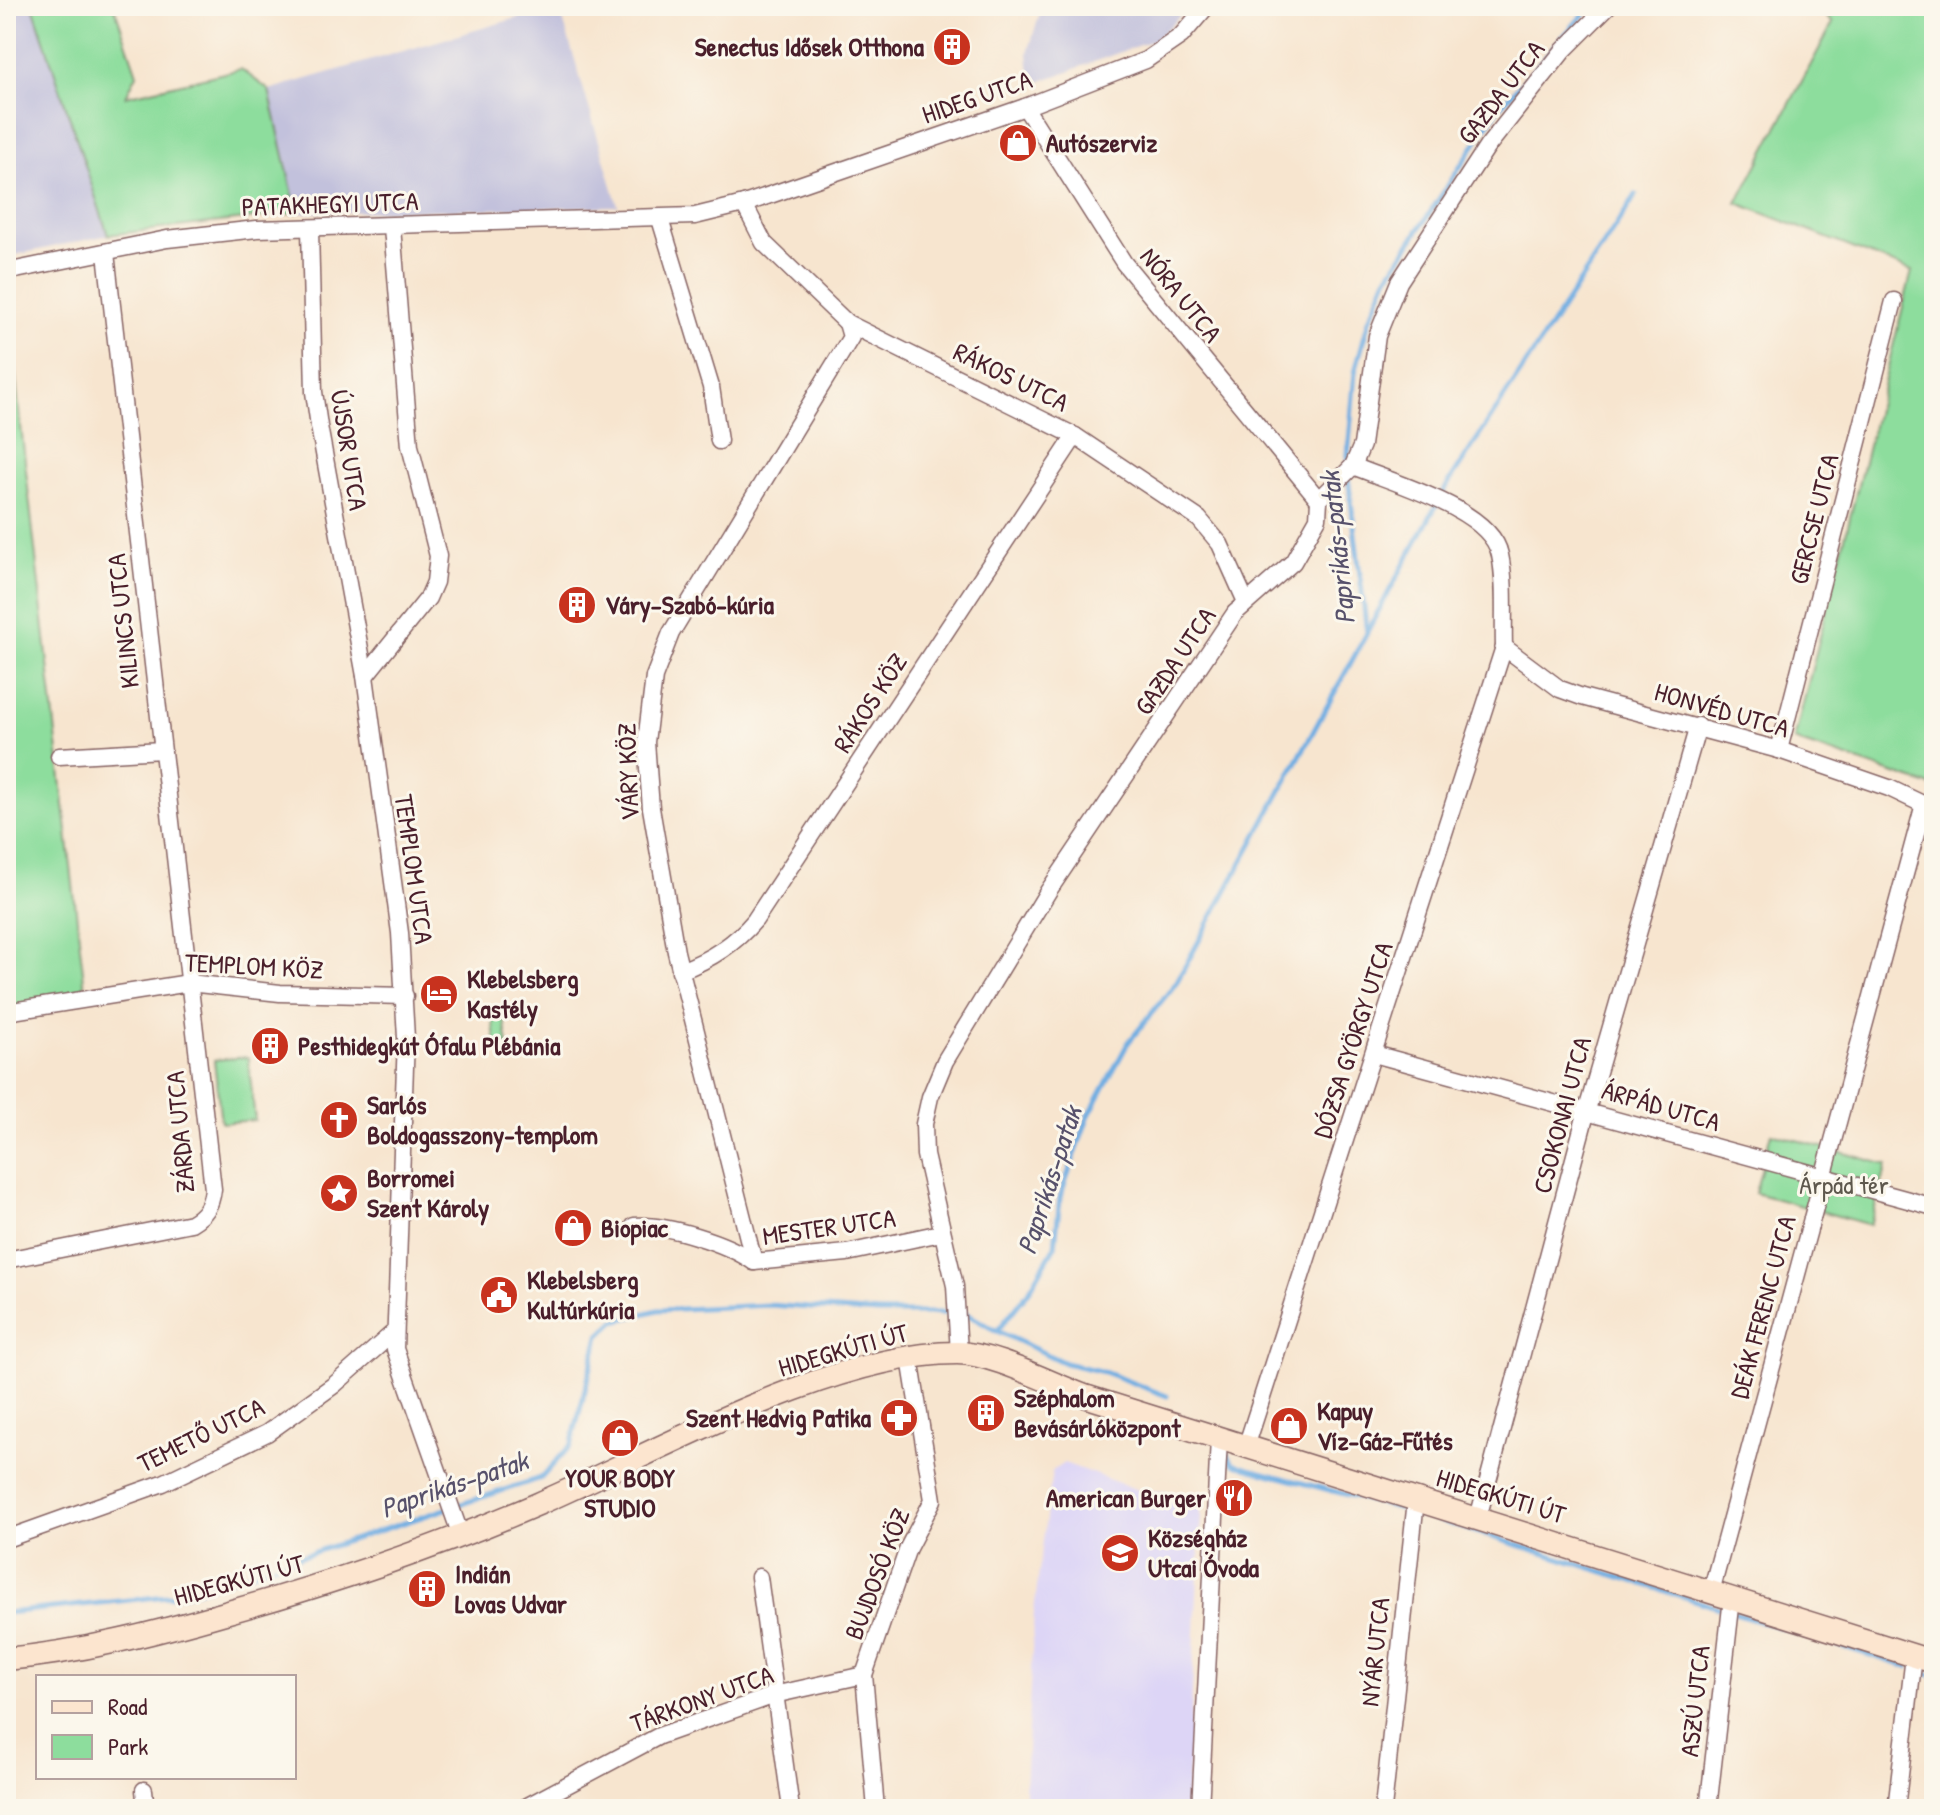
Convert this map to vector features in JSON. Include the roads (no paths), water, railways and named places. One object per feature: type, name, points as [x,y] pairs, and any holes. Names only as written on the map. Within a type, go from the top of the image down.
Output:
[{"type":"main road","name":"HIDEGKÚTI ÚT","points":[[6,1659],[53,1655],[129,1640],[319,1588],[775,1398],[839,1375],[910,1358],[959,1353],[986,1357],[1051,1384],[1246,1447],[1415,1508],[1478,1518],[1725,1602],[1918,1663]]},
{"type":"street","name":"HIDEG UTCA","points":[[744,204],[1025,107],[1146,60],[1181,36],[1207,6]]},
{"type":"street","name":"GAZDA UTCA","points":[[959,1353],[957,1303],[925,1155],[924,1124],[930,1097],[945,1061],[1049,890],[1235,613],[1293,562],[1318,518],[1319,500],[1347,472],[1366,427],[1377,336],[1399,282],[1496,135],[1563,51],[1608,6]]},
{"type":"street","name":"NÓRA UTCA","points":[[1025,107],[1124,263],[1319,500]]},
{"type":"street","name":"PATAKHEGYI UTCA","points":[[6,272],[197,234],[660,219],[695,216],[744,204]]},
{"type":"street","name":"RÁKOS UTCA","points":[[744,204],[764,243],[847,323],[1075,436],[1211,530],[1246,602]]},
{"type":"street","points":[[660,219],[711,387],[719,441]]},
{"type":"street","points":[[365,676],[428,598],[435,582],[438,556],[410,446],[392,227]]},
{"type":"street","name":"ÚJSOR UTCA","points":[[310,229],[314,392],[365,676]]},
{"type":"street","name":"KILINCS UTCA","points":[[106,253],[189,983]]},
{"type":"street","name":"GERCSE UTCA","points":[[1779,750],[1894,301]]},
{"type":"street","name":"VÁRY KÖZ","points":[[754,1262],[680,971],[651,808],[646,742],[654,677],[671,633],[851,337],[847,323]]},
{"type":"street","name":"RÁKOS KÖZ","points":[[680,971],[720,952],[742,936],[755,920],[1075,436]]},
{"type":"street","points":[[1347,472],[1449,504],[1482,524],[1500,554],[1504,647]]},
{"type":"street","name":"HONVÉD UTCA","points":[[1504,647],[1560,689],[1779,750],[1929,807]]},
{"type":"street","name":"DÓZSA GYÖRGY UTCA","points":[[1246,1447],[1504,647]]},
{"type":"street","name":"TEMPLOM UTCA","points":[[365,676],[400,933],[405,996],[404,1117],[395,1349],[458,1529]]},
{"type":"street","name":"CSOKONAI UTCA","points":[[1478,1518],[1587,1110],[1698,726]]},
{"type":"street","points":[[59,756],[162,750]]},
{"type":"street","name":"DEÁK FERENC UTCA","points":[[1725,1602],[1823,1177],[1929,807]]},
{"type":"street","name":"TEMPLOM KÖZ","points":[[6,1012],[189,983],[280,993],[405,996]]},
{"type":"street","name":"ZÁRDA UTCA","points":[[6,1260],[191,1223],[202,1217],[211,1203],[212,1174],[189,983]]},
{"type":"street","name":"ÁRPÁD UTCA","points":[[1374,1054],[1934,1207]]},
{"type":"street","name":"MESTER UTCA","points":[[634,1226],[666,1226],[739,1251],[754,1262],[847,1253],[941,1233]]},
{"type":"street","name":"TEMETŐ UTCA","points":[[6,1539],[163,1483],[267,1433],[334,1385],[394,1332]]},
{"type":"street","name":"BUJDOSÓ KÖZ","points":[[876,1809],[864,1675],[908,1548],[933,1500],[910,1358]]},
{"type":"street","points":[[1200,1809],[1219,1439]]},
{"type":"street","name":"NYÁR UTCA","points":[[1383,1809],[1415,1508]]},
{"type":"street","points":[[759,1577],[778,1694],[791,1809]]},
{"type":"street","name":"ASZÚ UTCA","points":[[1708,1809],[1725,1602]]},
{"type":"street","points":[[1896,1809],[1918,1663]]},
{"type":"street","name":"TÁRKONY UTCA","points":[[522,1809],[659,1736],[778,1694],[864,1675]]},
{"type":"street","points":[[144,1790],[146,1809]]},
{"type":"waterway","name":"Paprikás-patak","points":[[1347,466],[1355,372],[1369,320],[1387,278],[1498,109],[1591,6]]},
{"type":"waterway","points":[[1368,630],[1448,484],[1636,195]]},
{"type":"waterway","name":"Paprikás-patak","points":[[6,1613],[186,1594],[541,1478],[571,1445],[599,1336],[615,1321],[658,1310],[770,1305],[878,1313],[965,1313],[997,1331],[1029,1291],[1055,1246],[1060,1197],[1088,1117],[1128,1043],[1176,983],[1367,633],[1348,476]]},
{"type":"waterway","points":[[997,1331],[1065,1363],[1104,1372],[1167,1396]]},
{"type":"waterway","points":[[1228,1455],[1233,1463],[1245,1468],[1409,1511],[1908,1667]]},
{"type":"waterway","points":[[1917,1670],[1934,1676]]},
{"type":"place","name":"Senectus Idősek Otthona","points":[[952,47]]},
{"type":"place","name":"Autószerviz","points":[[1018,143]]},
{"type":"place","name":"Váry–Szabó-kúria","points":[[577,605]]},
{"type":"place","name":"Klebelsberg Kastély","points":[[439,994]]},
{"type":"place","name":"Pesthidegkút Ófalu Plébánia","points":[[270,1046]]},
{"type":"place","name":"Sarlós Boldogasszony-templom","points":[[339,1120]]},
{"type":"place","name":"Borromei Szent Károly","points":[[339,1193]]},
{"type":"place","name":"Biopiac","points":[[573,1228]]},
{"type":"place","name":"Klebelsberg Kultúrkúria","points":[[499,1295]]},
{"type":"place","name":"Széphalom Bevásárlóközpont","points":[[986,1413]]},
{"type":"place","name":"Szent Hedvig Patika","points":[[899,1418]]},
{"type":"place","name":"Kapuy Víz-Gáz-Fűtés","points":[[1289,1426]]},
{"type":"place","name":"YOUR BODY STUDIO","points":[[620,1438]]},
{"type":"place","name":"American Burger","points":[[1234,1498]]},
{"type":"place","name":"Községház Utcai Óvoda","points":[[1120,1553]]},
{"type":"place","name":"Indián Lovas Udvar","points":[[427,1589]]},
{"type":"park label","name":"Árpád tér","points":[[1844,1185]]}]
